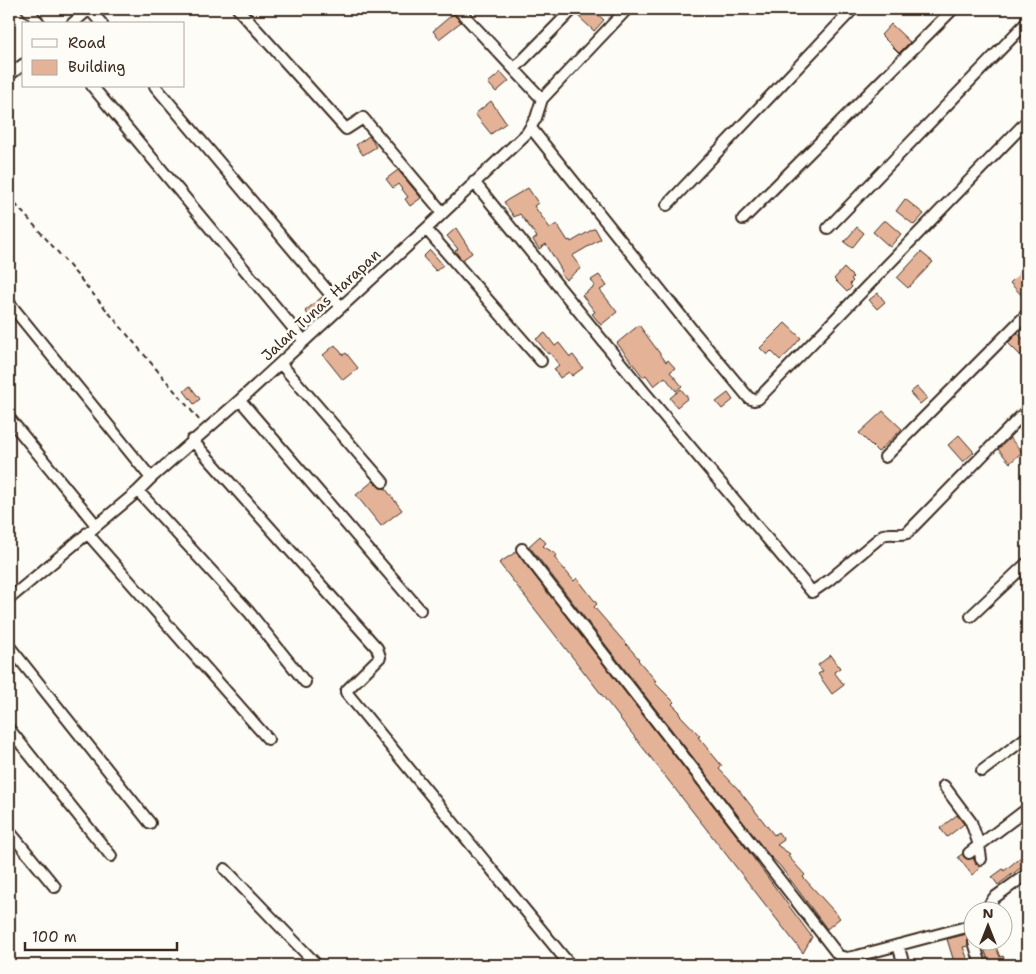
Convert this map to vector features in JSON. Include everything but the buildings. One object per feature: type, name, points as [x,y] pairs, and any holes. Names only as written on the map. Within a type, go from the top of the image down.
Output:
[{"type":"street","points":[[27,9],[38,22]]},
{"type":"street","points":[[74,22],[89,9],[100,22]]},
{"type":"street","points":[[238,9],[346,129],[363,118],[443,212]]},
{"type":"street","points":[[458,9],[542,100]]},
{"type":"street","points":[[514,69],[573,9]]},
{"type":"street","name":"Jalan Tunas Harapan","points":[[9,598],[138,491],[426,229],[531,128],[542,100],[627,9]]},
{"type":"street","points":[[667,205],[853,9]]},
{"type":"street","points":[[743,219],[953,9]]},
{"type":"street","points":[[828,228],[1027,22]]},
{"type":"street","points":[[10,73],[22,65]]},
{"type":"street","points":[[94,88],[304,341]]},
{"type":"street","points":[[157,88],[341,307]]},
{"type":"street","points":[[531,128],[690,327],[749,398],[754,400],[758,399],[1027,121]]},
{"type":"street","points":[[474,182],[645,393],[812,592],[883,535],[907,533],[1027,410]]},
{"type":"street","points":[[426,229],[542,361]]},
{"type":"street","points":[[9,303],[151,478]]},
{"type":"street","points":[[885,457],[1027,314]]},
{"type":"street","points":[[280,363],[383,482]]},
{"type":"street","points":[[240,400],[420,610]]},
{"type":"street","points":[[9,418],[96,525]]},
{"type":"street","points":[[192,440],[377,648],[380,657],[346,692],[570,965]]},
{"type":"street","points":[[138,491],[250,612],[305,682]]},
{"type":"street","points":[[87,533],[268,739]]},
{"type":"street","points":[[522,549],[838,961],[964,928]]},
{"type":"street","points":[[971,616],[1027,564]]},
{"type":"street","points":[[9,646],[150,823]]},
{"type":"street","points":[[9,730],[111,856]]},
{"type":"street","points":[[982,771],[1027,737]]},
{"type":"street","points":[[944,786],[970,822],[981,859]]},
{"type":"street","points":[[969,853],[1027,809]]},
{"type":"street","points":[[9,831],[55,887]]},
{"type":"street","points":[[225,869],[317,965]]},
{"type":"street","points":[[991,902],[1027,874]]},
{"type":"street","points":[[898,945],[904,965]]},
{"type":"street","points":[[977,952],[980,965]]},
{"type":"path","points":[[9,197],[206,428]]}]
